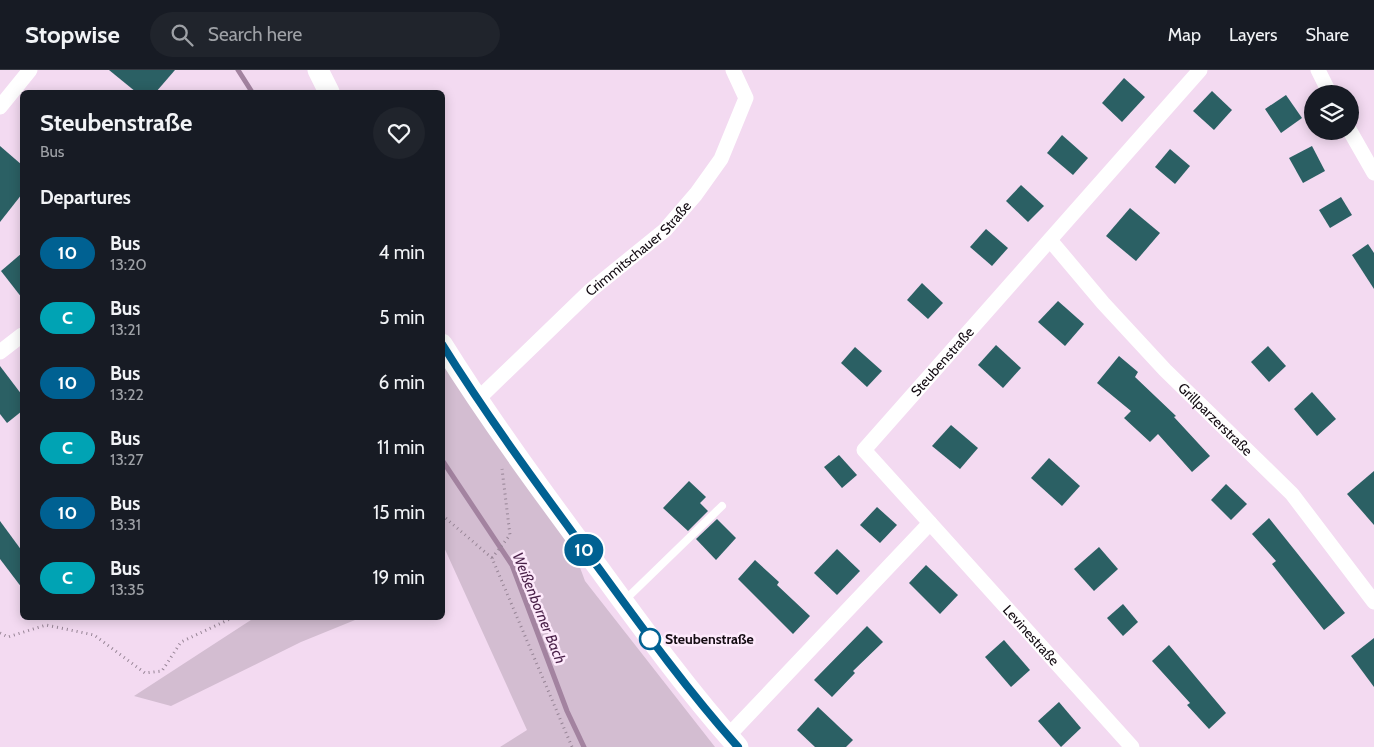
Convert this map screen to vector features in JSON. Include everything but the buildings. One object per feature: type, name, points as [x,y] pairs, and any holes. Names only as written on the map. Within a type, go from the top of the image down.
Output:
[{"type":"main road","points":[[318,70],[328,90]]},
{"type":"main road","points":[[445,348],[498,431],[623,602],[733,742]]},
{"type":"street","points":[[0,106],[30,70]]},
{"type":"street","name":"Crimmitschauer Straße","points":[[478,398],[591,290],[665,230],[696,194],[721,159],[746,98],[733,70]]},
{"type":"street","name":"Steubenstraße","points":[[930,523],[864,450],[1200,70]]},
{"type":"street","points":[[1318,70],[1326,85]]},
{"type":"street","points":[[1355,140],[1374,173]]},
{"type":"street","name":"Grillparzerstraße","points":[[1050,240],[1103,303],[1166,370],[1292,494],[1374,602]]},
{"type":"street","points":[[0,352],[20,338]]},
{"type":"street","points":[[733,742],[930,523]]},
{"type":"street","name":"Levinestraße","points":[[930,523],[1132,747]]},
{"type":"lane","points":[[623,602],[722,506]]},
{"type":"path","points":[[492,558],[510,535],[498,431]]},
{"type":"path","points":[[445,518],[492,558],[572,747]]},
{"type":"path","points":[[0,633],[8,637],[46,625],[94,635],[145,673],[162,671],[182,642],[228,620]]},
{"type":"shaded area","points":[[445,349],[572,546],[585,581],[715,747],[500,747],[527,730],[445,549]]},
{"type":"shaded area","points":[[251,620],[355,620],[301,642],[171,706],[134,696]]},
{"type":"waterway","name":"Weißenborner Bach","points":[[238,70],[251,90]]},
{"type":"waterway","name":"Weißenborner Bach","points":[[445,464],[512,565],[567,711],[584,747]]},
{"type":"bus line","name":"10","points":[[445,349],[498,431],[577,541],[651,641],[738,747]]},
{"type":"place","name":"Steubenstraße","points":[[650,639]]}]
